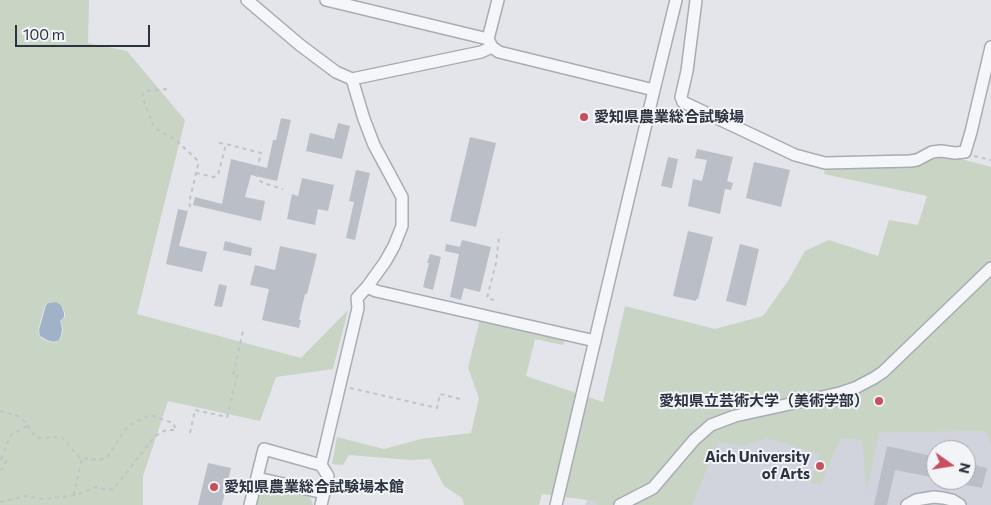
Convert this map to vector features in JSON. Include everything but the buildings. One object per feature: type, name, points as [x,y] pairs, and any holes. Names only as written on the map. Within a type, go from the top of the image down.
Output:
[{"type":"street","points":[[246,0],[336,72],[352,79],[481,52],[490,43],[498,0]]},
{"type":"street","points":[[326,0],[351,3],[490,43],[499,52],[654,90]]},
{"type":"street","points":[[556,505],[676,0]]},
{"type":"street","points":[[696,0],[681,97],[683,102],[795,155],[825,163],[910,161],[917,160],[932,152],[965,152],[991,47]]},
{"type":"street","points":[[321,505],[328,476],[322,465],[358,308],[358,298],[385,262],[402,226],[402,197],[374,145],[364,120],[352,79]]},
{"type":"street","points":[[620,505],[653,488],[694,440],[710,425],[735,416],[840,393],[874,378],[991,268]]},
{"type":"street","points":[[367,287],[376,291],[595,341]]},
{"type":"street","points":[[250,505],[264,449],[322,465]]},
{"type":"street","points":[[256,478],[324,493]]},
{"type":"street","points":[[907,505],[916,500],[934,497],[952,500],[960,505]]},
{"type":"path","points":[[167,89],[143,92],[142,96],[155,128],[176,140],[197,160],[198,165],[189,203],[192,211]]},
{"type":"path","points":[[220,142],[261,153],[256,172],[258,179],[263,183],[283,189]]},
{"type":"path","points":[[196,173],[214,177],[218,175],[226,144]]},
{"type":"path","points":[[965,152],[991,160]]},
{"type":"path","points":[[494,300],[487,298],[496,263],[499,238]]},
{"type":"path","points":[[190,433],[195,410],[227,417],[237,376],[234,376],[243,331]]},
{"type":"path","points":[[340,386],[437,408],[440,394],[464,400]]},
{"type":"path","points":[[0,411],[18,416],[35,436],[39,438],[62,437],[77,456],[98,460],[108,456],[128,426],[150,416],[173,423],[176,430],[166,430],[155,436],[112,489],[96,487],[75,495],[56,498],[43,499],[25,496],[0,502]]},
{"type":"path","points":[[0,470],[4,468],[6,462],[0,459],[11,435],[27,426]]},
{"type":"path","points":[[75,495],[82,458]]},
{"type":"shaded area","name":"愛知県立芸術大学（美術学部）","points":[[991,365],[991,505],[585,505],[618,436]]},
{"type":"green space","points":[[0,0],[89,0],[88,43],[127,51],[185,120],[137,314],[301,358],[348,310],[333,369],[276,377],[260,421],[168,401],[143,476],[143,505],[0,505]],"holes":[[[56,302],[61,305],[65,313],[65,317],[60,321],[63,329],[62,335],[54,343],[40,337],[38,330],[45,305]]]},
{"type":"green space","points":[[946,155],[991,167],[991,444],[986,431],[879,432],[866,493],[861,440],[841,438],[820,485],[810,483],[820,454],[766,438],[744,446],[718,442],[692,505],[597,505],[596,501],[542,494],[539,505],[464,505],[462,498],[444,486],[430,459],[411,460],[349,455],[343,465],[332,464],[337,437],[384,449],[421,439],[471,433],[479,398],[468,368],[480,319],[565,339],[563,345],[535,339],[526,376],[603,402],[625,306],[715,329],[763,316],[788,281],[805,251],[829,240],[878,256],[889,220],[918,225],[927,196],[824,174],[825,165],[899,168]]},
{"type":"green space","points":[[266,487],[310,497],[313,505],[256,505],[259,492]]},
{"type":"water","points":[[56,302],[61,305],[64,317],[60,321],[62,329],[59,340],[54,342],[40,336],[39,330],[46,305]]},
{"type":"place","name":"愛知県農業総合試験場","points":[[584,117]]},
{"type":"place","name":"愛知県立芸術大学（美術学部）","points":[[879,401]]},
{"type":"place","name":"Aich University of Arts","points":[[820,466]]},
{"type":"place","name":"愛知県農業総合試験場本館","points":[[214,487]]}]
